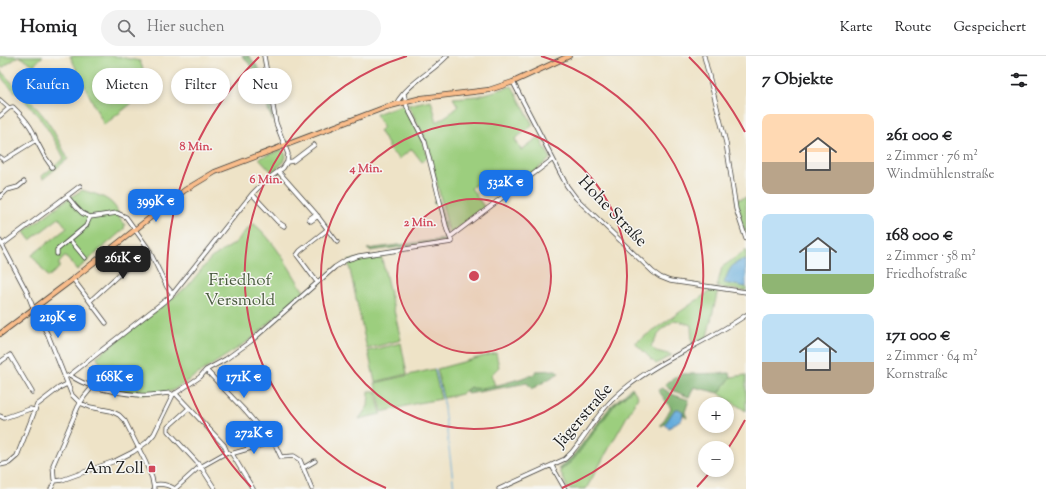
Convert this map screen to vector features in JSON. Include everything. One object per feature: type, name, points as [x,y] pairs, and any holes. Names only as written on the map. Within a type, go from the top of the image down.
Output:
[{"type":"main road","points":[[0,334],[34,310],[185,190],[215,172],[364,114],[406,102],[489,90],[513,82],[569,56]]},
{"type":"street","points":[[64,377],[70,375],[173,294],[252,194],[265,181],[283,168],[287,162],[288,154],[276,122],[264,56]]},
{"type":"street","points":[[396,104],[404,94],[447,56]]},
{"type":"street","points":[[704,56],[726,143],[736,209],[746,239]]},
{"type":"street","name":"Hohe Straße","points":[[513,82],[567,186],[576,198],[660,277],[670,281],[746,292]]},
{"type":"street","points":[[55,481],[62,480],[115,461],[149,441],[174,394],[200,377],[206,370],[226,359],[251,341],[338,264],[353,257],[452,242],[447,230],[425,142],[406,102],[404,94]]},
{"type":"street","points":[[0,100],[8,108],[12,107],[29,125],[52,167]]},
{"type":"street","points":[[0,116],[8,108]]},
{"type":"street","points":[[0,157],[4,160],[36,140]]},
{"type":"street","points":[[287,162],[293,161],[314,145]]},
{"type":"street","points":[[450,237],[553,159]]},
{"type":"street","points":[[278,171],[317,215],[337,242]]},
{"type":"street","points":[[0,197],[7,190],[18,187],[24,182]]},
{"type":"street","points":[[80,186],[1,246],[27,292],[34,310],[48,335],[72,395],[80,404],[111,411],[119,415],[139,448],[154,487],[160,483],[175,489],[201,467],[227,452]]},
{"type":"street","points":[[252,194],[278,222],[284,226]]},
{"type":"street","points":[[67,196],[80,211],[90,217],[117,213],[126,217],[150,252],[167,287],[173,294]]},
{"type":"street","points":[[57,254],[57,250],[86,226],[90,217]]},
{"type":"street","points":[[317,282],[298,255],[300,251],[328,229]]},
{"type":"street","points":[[70,240],[85,258]]},
{"type":"street","points":[[90,301],[123,271],[150,252]]},
{"type":"street","points":[[73,279],[106,323]]},
{"type":"street","name":"Jägerstraße","points":[[499,489],[565,459],[613,399],[631,384],[692,346],[719,333],[746,315]]},
{"type":"street","points":[[0,362],[10,355],[32,392]]},
{"type":"street","points":[[206,370],[270,440],[274,442],[281,456],[294,456],[300,460],[312,489]]},
{"type":"street","points":[[70,375],[75,379],[98,388],[138,395],[174,394],[224,445],[227,452],[232,454],[253,489]]},
{"type":"street","points":[[0,465],[9,463],[17,456],[37,405],[59,388],[67,384]]},
{"type":"street","points":[[51,489],[55,481],[53,478],[54,465],[80,404],[93,386]]},
{"type":"street","points":[[189,408],[168,427],[168,431],[201,467],[215,489]]},
{"type":"street","points":[[0,416],[4,418],[30,409],[34,410]]},
{"type":"street","points":[[232,454],[262,445],[270,440]]},
{"type":"street","points":[[303,468],[315,461]]},
{"type":"street","points":[[552,466],[565,489]]},
{"type":"green space","points":[[0,56],[19,56],[2,68],[0,66]]},
{"type":"green space","points":[[19,56],[43,56],[34,65]]},
{"type":"green space","points":[[70,56],[115,56],[140,61],[142,68],[92,68],[92,101],[84,84],[84,68],[76,68]]},
{"type":"green space","points":[[242,56],[249,56],[259,68],[253,68]]},
{"type":"green space","points":[[0,70],[12,83],[12,89],[4,81]]},
{"type":"green space","points":[[512,86],[533,125],[515,139],[521,150],[539,137],[550,157],[549,160],[505,194],[490,174],[471,188],[485,208],[452,233],[449,232],[428,146],[408,105],[431,100],[437,122],[458,106],[453,98],[478,96]]},
{"type":"green space","points":[[28,104],[33,104],[45,118],[56,135],[68,159],[43,179],[42,176],[64,158],[45,125]]},
{"type":"green space","points":[[94,104],[131,104],[104,125]]},
{"type":"green space","points":[[267,104],[270,104],[273,121]]},
{"type":"green space","points":[[402,105],[405,106],[421,135],[428,157],[422,162],[412,149],[399,159],[388,148],[388,144],[379,131],[383,127],[376,114]]},
{"type":"green space","points":[[281,150],[286,156],[284,162],[272,172],[259,158]]},
{"type":"green space","points":[[82,190],[100,196],[113,204],[121,220],[125,224],[124,229],[77,270],[65,256],[59,263],[59,268],[48,277],[32,255],[67,228],[59,218],[30,240],[24,232],[66,200]]},
{"type":"green space","points":[[746,197],[746,234],[741,223],[736,200]]},
{"type":"green space","points":[[438,200],[449,241],[370,251],[367,249],[445,239],[438,208],[433,202]]},
{"type":"green space","name":"Friedhof Versmold","points":[[253,223],[275,246],[304,292],[250,340],[172,391],[143,394],[121,391],[96,357],[187,287],[211,258],[234,244]]},
{"type":"green space","points":[[746,250],[746,260],[739,261],[725,283],[746,287],[746,291],[717,287],[722,267]]},
{"type":"green space","points":[[381,255],[401,340],[367,349],[348,261]]},
{"type":"green space","points":[[713,289],[718,290],[707,337],[692,343],[691,325],[675,320],[662,329],[651,346],[656,351],[672,355],[656,364],[635,343]]},
{"type":"green space","points":[[401,343],[407,374],[375,382],[368,351]]},
{"type":"green space","points":[[496,353],[499,367],[491,375],[495,385],[474,390],[470,387],[461,394],[443,398],[437,369]]},
{"type":"green space","points":[[434,369],[441,399],[382,412],[375,383]]},
{"type":"green space","points":[[556,370],[559,373],[532,389],[527,383],[468,394],[466,391],[470,387],[491,387],[510,382],[533,375],[536,371]]},
{"type":"green space","points":[[730,373],[731,377],[719,393],[694,387],[689,397],[669,389],[665,384],[681,374]]},
{"type":"green space","points":[[746,375],[746,411],[734,403],[734,397],[724,397],[719,393],[731,377]]},
{"type":"green space","points":[[632,387],[633,389],[616,403],[573,460],[560,470],[559,468],[572,457],[610,407]]},
{"type":"green space","points":[[662,388],[674,395],[689,400],[685,412],[687,418],[683,415],[683,412],[675,409],[665,424],[661,426],[671,408],[658,390]]},
{"type":"green space","points":[[633,389],[638,397],[586,489],[568,489],[560,471],[573,460],[616,403]]},
{"type":"green space","points":[[369,391],[375,391],[381,414],[359,419],[368,406]]},
{"type":"water","points":[[746,260],[746,287],[724,283],[731,267],[741,261]]},
{"type":"water","points":[[675,409],[679,409],[683,412],[682,419],[668,428],[665,424]]},
{"type":"waterway","points":[[435,369],[443,400],[454,489]]},
{"type":"place","name":"Am Zoll","points":[[152,469]]}]
